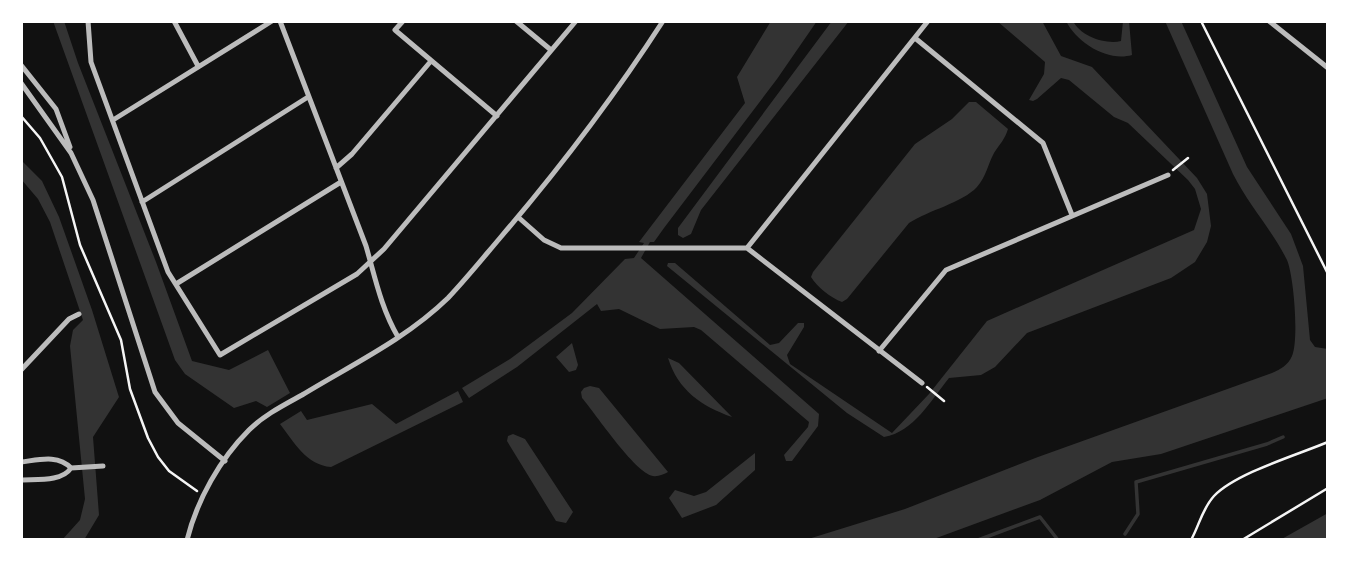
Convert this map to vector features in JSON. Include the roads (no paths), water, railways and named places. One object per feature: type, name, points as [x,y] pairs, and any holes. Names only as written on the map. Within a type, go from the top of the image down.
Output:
[{"type":"street","points":[[88,21],[91,62],[168,272],[220,355],[346,281],[371,262],[576,21]]},
{"type":"street","points":[[174,21],[198,66]]},
{"type":"street","points":[[113,120],[272,21]]},
{"type":"street","points":[[280,21],[371,262],[373,277],[390,323],[398,337]]},
{"type":"street","points":[[403,21],[395,30],[497,116]]},
{"type":"street","points":[[516,21],[551,50]]},
{"type":"street","points":[[187,540],[204,495],[225,461],[250,429],[398,337],[424,319],[449,296],[541,192],[663,21]]},
{"type":"street","points":[[747,248],[928,21]]},
{"type":"street","points":[[1269,21],[1328,68]]},
{"type":"street","points":[[915,38],[1043,143],[1072,215]]},
{"type":"street","points":[[336,168],[431,61]]},
{"type":"street","points":[[21,65],[56,109],[71,153],[100,219],[155,392],[178,423],[225,461]]},
{"type":"street","points":[[21,83],[71,153]]},
{"type":"street","points":[[142,202],[308,97]]},
{"type":"street","points":[[879,351],[946,270],[1168,175]]},
{"type":"street","points":[[176,284],[341,181]]},
{"type":"street","points":[[518,217],[544,240],[561,248],[747,248],[922,383]]},
{"type":"street","points":[[21,370],[69,319],[79,314]]},
{"type":"street","points":[[21,462],[56,459],[74,468]]},
{"type":"street","points":[[21,480],[61,477],[74,468],[103,466]]},
{"type":"waterway","points":[[1125,534],[1138,514],[1136,482],[1283,437]]},
{"type":"waterway","points":[[978,540],[1040,517],[1058,540]]}]
